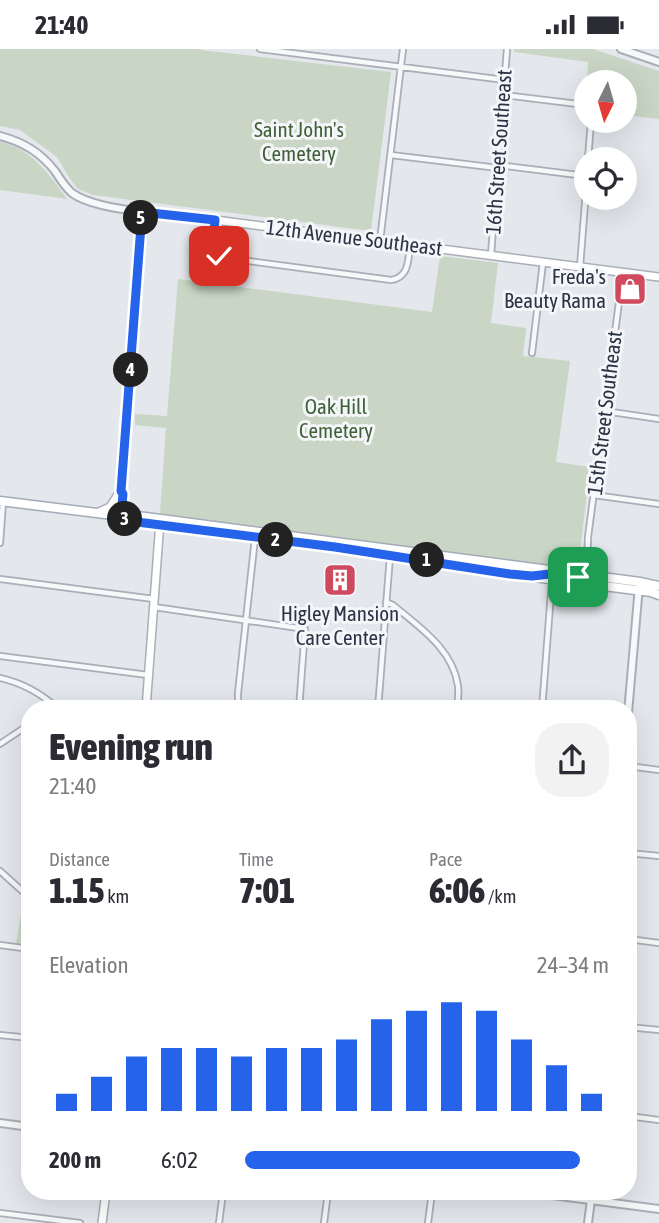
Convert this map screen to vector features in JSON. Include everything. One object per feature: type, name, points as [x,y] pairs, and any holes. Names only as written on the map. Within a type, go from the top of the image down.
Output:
[{"type":"main road","name":"12th Avenue Southeast","points":[[142,212],[659,277]]},
{"type":"main road","points":[[121,516],[142,212]]},
{"type":"main road","points":[[97,513],[110,507],[121,491]]},
{"type":"main road","points":[[2,501],[121,516],[129,521],[160,522],[582,574],[639,586],[659,595]]},
{"type":"main road","points":[[160,522],[255,538],[552,579],[659,586]]},
{"type":"main road","points":[[147,700],[160,522]]},
{"type":"main road","points":[[532,576],[550,574],[578,577],[582,574]]},
{"type":"main road","points":[[102,1223],[105,1200]]},
{"type":"street","points":[[260,49],[505,80]]},
{"type":"street","points":[[380,241],[403,49]]},
{"type":"street","name":"16th Street Southeast","points":[[491,255],[507,49]]},
{"type":"street","points":[[621,49],[659,62]]},
{"type":"street","points":[[504,95],[574,104]]},
{"type":"street","name":"12th Avenue Southeast","points":[[0,136],[29,147],[42,157],[76,196],[142,212]]},
{"type":"street","points":[[391,155],[574,175]]},
{"type":"street","points":[[580,267],[584,210]]},
{"type":"street","points":[[215,220],[212,246],[219,256],[391,280],[398,279],[407,269],[410,245]]},
{"type":"street","points":[[532,353],[543,262]]},
{"type":"street","name":"15th Street Southeast","points":[[582,574],[587,554],[623,272]]},
{"type":"street","points":[[605,411],[659,419]]},
{"type":"street","points":[[594,495],[659,504]]},
{"type":"street","points":[[0,543],[2,501]]},
{"type":"street","points":[[239,700],[255,538]]},
{"type":"street","name":"15th Street Southeast","points":[[582,574],[589,561],[587,554]]},
{"type":"street","points":[[379,700],[390,555]]},
{"type":"street","points":[[0,579],[305,629],[300,700]]},
{"type":"street","points":[[543,700],[552,579]]},
{"type":"street","points":[[629,700],[639,586]]},
{"type":"street","points":[[386,601],[444,651],[457,680],[458,700]]},
{"type":"street","points":[[0,656],[148,675]]},
{"type":"street","points":[[0,678],[22,684],[47,700]]},
{"type":"street","points":[[0,744],[21,730]]},
{"type":"street","points":[[637,767],[659,770]]},
{"type":"street","points":[[637,854],[659,856]]},
{"type":"street","points":[[0,871],[21,890]]},
{"type":"street","points":[[637,940],[659,943]]},
{"type":"street","points":[[0,945],[21,948]]},
{"type":"street","points":[[637,1028],[659,1031]]},
{"type":"street","points":[[0,1035],[21,1037]]},
{"type":"street","points":[[637,1117],[659,1120]]},
{"type":"street","points":[[0,1123],[21,1126]]},
{"type":"street","points":[[219,1223],[222,1200]]},
{"type":"street","points":[[324,1223],[327,1200]]},
{"type":"street","points":[[428,1223],[431,1200]]},
{"type":"street","points":[[588,1223],[591,1200],[659,1209]]},
{"type":"street","points":[[0,1213],[80,1223]]},
{"type":"green space","name":"Saint John's Cemetery","points":[[0,49],[201,49],[391,72],[371,231],[93,195],[78,189],[57,157],[20,130],[0,126]]},
{"type":"green space","points":[[514,49],[593,49],[659,71],[659,119],[637,116],[637,70],[588,70],[588,62],[514,52]]},
{"type":"green space","points":[[0,142],[31,157],[67,199],[0,190]]},
{"type":"green space","name":"Oak Hill Cemetery","points":[[440,256],[498,263],[491,323],[526,328],[523,356],[570,361],[556,462],[590,467],[578,569],[227,525],[160,513],[166,428],[135,425],[135,414],[167,416],[178,279],[432,312]]},
{"type":"green space","points":[[21,914],[21,945],[16,944]]},
{"type":"place","name":"Freda's Beauty Rama","points":[[630,289]]},
{"type":"place","name":"Higley Mansion Care Center","points":[[340,580]]},
{"type":"route","points":[[219,256],[212,246],[215,220],[142,212],[121,516],[129,521],[335,547],[510,574],[578,577]]}]
